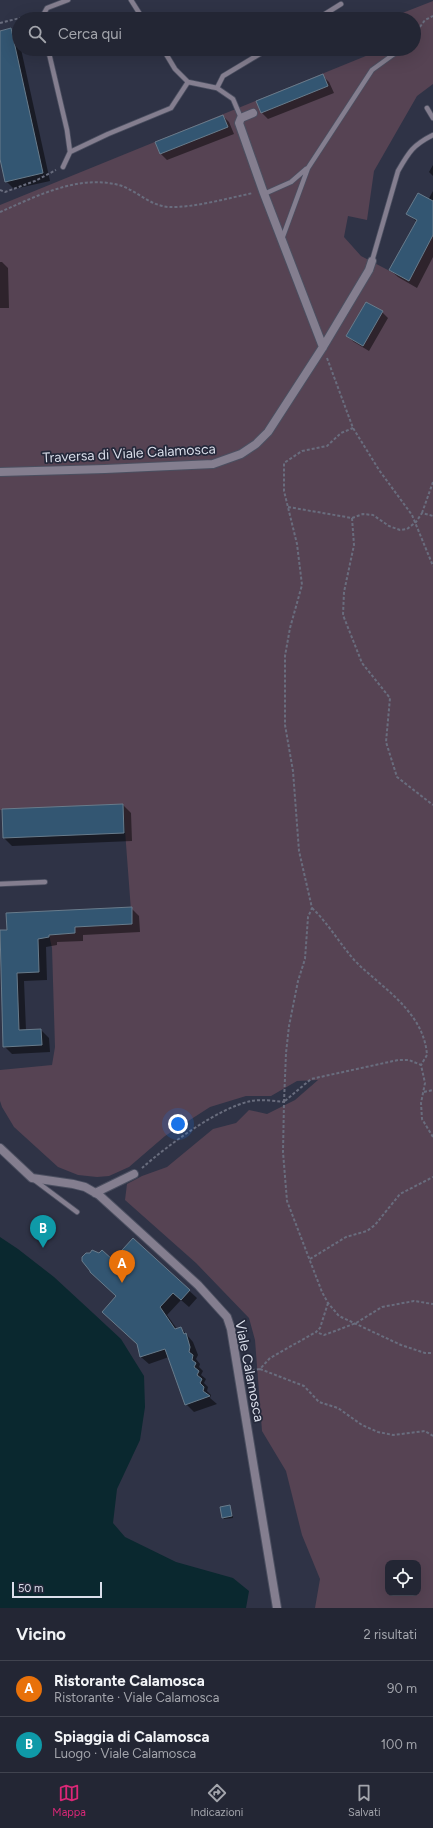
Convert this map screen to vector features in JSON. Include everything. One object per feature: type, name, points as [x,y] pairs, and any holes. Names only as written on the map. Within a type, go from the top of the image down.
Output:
[{"type":"street","points":[[253,113],[241,118],[239,123],[323,347]]},
{"type":"street","name":"Traversa di Viale Calamosca","points":[[0,472],[213,464],[228,460],[251,448],[268,432],[323,347],[369,270],[372,261]]},
{"type":"street","points":[[0,1148],[32,1178]]},
{"type":"street","points":[[95,1193],[134,1174]]},
{"type":"street","name":"Viale Calamosca","points":[[32,1178],[85,1187],[95,1193],[198,1284],[227,1317],[231,1329],[277,1608]]},
{"type":"lane","points":[[45,12],[47,8],[68,0]]},
{"type":"lane","points":[[131,0],[139,12]]},
{"type":"lane","points":[[328,12],[341,4]]},
{"type":"lane","points":[[50,56],[67,130],[70,152],[63,167]]},
{"type":"lane","points":[[167,56],[175,69],[188,82],[216,88],[233,98],[241,118]]},
{"type":"lane","points":[[216,88],[223,76],[256,56]]},
{"type":"lane","points":[[282,239],[308,168],[372,70],[391,56]]},
{"type":"lane","points":[[70,152],[108,134],[171,108],[188,82]]},
{"type":"lane","points":[[427,108],[433,118]]},
{"type":"lane","points":[[372,261],[398,170],[405,158],[418,142],[433,135]]},
{"type":"lane","points":[[264,192],[291,182],[308,168]]},
{"type":"lane","points":[[0,884],[45,882]]},
{"type":"lane","points":[[32,1178],[77,1212]]},
{"type":"path","points":[[421,25],[425,20],[433,16]]},
{"type":"path","points":[[0,23],[12,20]]},
{"type":"path","points":[[0,190],[5,192],[63,167]]},
{"type":"path","points":[[0,212],[53,190],[93,181],[112,183],[127,188],[158,205],[169,207],[207,203],[264,192]]},
{"type":"path","points":[[323,347],[353,428],[379,470],[416,522],[433,566]]},
{"type":"path","points":[[353,428],[341,433],[327,446],[302,451],[284,463],[284,491],[297,544],[302,585],[290,628],[285,656],[285,725],[293,771],[299,851],[312,908],[321,916],[359,964],[399,999],[422,1029],[427,1055],[421,1065],[425,1083],[421,1104],[422,1119],[433,1137]]},
{"type":"path","points":[[288,507],[352,518],[363,514],[373,515],[389,526],[400,530],[407,529],[416,522],[422,513],[433,482]]},
{"type":"path","points":[[422,513],[433,516]]},
{"type":"path","points":[[352,518],[354,545],[344,592],[343,615],[362,663],[390,698],[386,742],[397,777],[433,805]]},
{"type":"path","points":[[312,908],[308,917],[305,959],[298,981],[289,1026],[286,1053],[283,1152],[286,1201],[322,1292],[328,1303],[339,1316],[401,1344],[425,1353],[433,1353]]},
{"type":"path","points":[[134,1174],[155,1156],[223,1110],[252,1100],[284,1102],[311,1079],[398,1060],[409,1060],[421,1065]]},
{"type":"path","points":[[424,1092],[433,1090]]},
{"type":"path","points":[[310,1259],[346,1238],[367,1231],[375,1225],[400,1194],[433,1177]]},
{"type":"path","points":[[316,1332],[324,1334],[356,1323],[382,1307],[414,1301],[433,1304]]},
{"type":"path","points":[[260,1369],[270,1358],[316,1332],[320,1328],[328,1303]]},
{"type":"path","points":[[238,1372],[260,1369],[304,1386],[319,1402],[338,1408],[362,1425],[378,1432],[393,1434],[425,1431],[433,1436]]},
{"type":"shaded area","points":[[433,1],[433,84],[417,96],[374,171],[367,220],[348,216],[344,237],[361,256],[409,281],[433,235],[433,1608],[315,1608],[320,1579],[302,1535],[286,1471],[262,1431],[255,1340],[249,1318],[196,1263],[125,1200],[127,1184],[142,1176],[167,1167],[213,1129],[236,1123],[249,1110],[267,1114],[295,1100],[318,1080],[297,1081],[271,1096],[246,1096],[210,1107],[165,1136],[129,1167],[109,1176],[97,1177],[78,1175],[58,1167],[14,1127],[2,1107],[0,1101],[0,1070],[52,1065],[55,1047],[52,948],[49,935],[75,933],[75,927],[132,924],[123,804],[0,810],[0,205],[366,56],[421,56],[421,12],[405,12]]},
{"type":"shaded area","points":[[0,1237],[54,1277],[121,1339],[144,1376],[145,1407],[140,1440],[117,1489],[113,1523],[125,1537],[176,1562],[233,1578],[249,1591],[246,1608],[0,1608]]},
{"type":"building","points":[[11,28],[12,56],[17,56],[43,173],[5,182],[0,159],[0,31]]},
{"type":"building","points":[[323,74],[328,86],[261,113],[256,101]]},
{"type":"building","points":[[223,115],[228,127],[160,154],[155,142]]},
{"type":"building","points":[[418,193],[433,201],[433,235],[409,281],[389,270],[417,220],[406,214]]},
{"type":"building","points":[[366,302],[383,311],[363,346],[346,336]]},
{"type":"building","points":[[123,804],[124,833],[3,838],[2,809]]},
{"type":"building","points":[[132,907],[132,924],[75,927],[75,933],[49,935],[49,937],[38,939],[39,972],[17,973],[19,1030],[41,1029],[42,1045],[3,1047],[0,930],[7,930],[6,913]]},
{"type":"building","points":[[133,1238],[190,1290],[181,1300],[173,1293],[160,1307],[175,1329],[181,1327],[184,1334],[186,1333],[190,1347],[189,1352],[193,1355],[192,1360],[196,1363],[194,1367],[199,1371],[197,1375],[202,1379],[200,1383],[204,1387],[203,1391],[210,1396],[185,1405],[165,1349],[140,1357],[137,1344],[102,1312],[116,1296],[90,1272],[82,1261],[82,1257],[86,1253],[90,1253],[92,1250],[99,1253],[102,1250],[113,1260]]},
{"type":"building","points":[[230,1505],[232,1516],[222,1518],[220,1507]]},
{"type":"place","name":"Spiaggia di Calamosca","points":[[43,1248]]},
{"type":"place","name":"Ristorante Calamosca","points":[[122,1283]]}]
